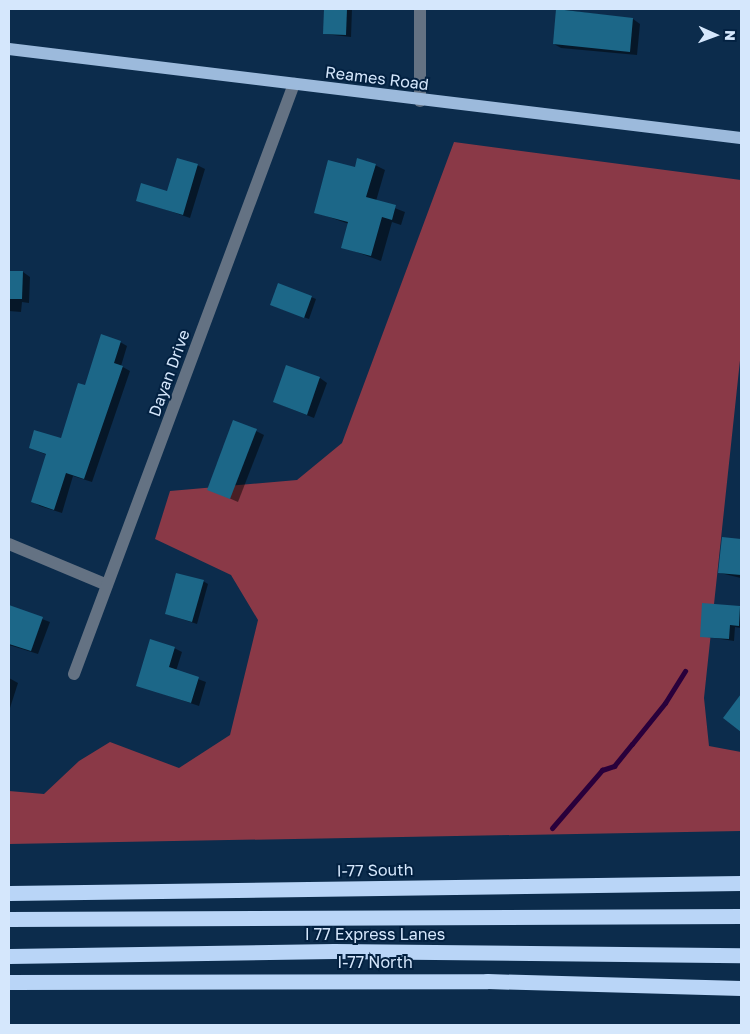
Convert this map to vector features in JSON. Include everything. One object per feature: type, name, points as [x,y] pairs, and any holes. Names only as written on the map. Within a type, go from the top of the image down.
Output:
[{"type":"highway","name":"I-77 South","points":[[9,893],[741,883]]},
{"type":"highway","name":"I 77 Express Lanes","points":[[9,919],[741,916]]},
{"type":"highway","name":"I 77 Express Lanes","points":[[9,956],[334,951],[741,955]]},
{"type":"highway","name":"I-77 North","points":[[9,982],[468,980],[741,988]]},
{"type":"main road","name":"Reames Road","points":[[9,48],[741,138]]},
{"type":"street","points":[[420,9],[420,100]]},
{"type":"street","name":"Dayan Drive","points":[[74,674],[294,84]]},
{"type":"street","points":[[9,544],[107,585]]},
{"type":"shaded area","points":[[454,142],[741,180],[741,351],[704,698],[709,746],[741,752],[741,831],[9,844],[9,791],[44,794],[79,761],[110,742],[179,768],[230,735],[258,620],[231,575],[155,539],[170,491],[297,480],[342,443]]},
{"type":"building","points":[[324,9],[347,9],[346,35],[323,34]]},
{"type":"building","points":[[556,9],[633,18],[630,52],[553,44]]},
{"type":"building","points":[[177,158],[198,164],[183,215],[136,201],[141,183],[167,191]]},
{"type":"building","points":[[357,158],[376,164],[366,197],[396,205],[392,220],[382,217],[371,256],[341,248],[348,222],[314,213],[328,160],[355,167]]},
{"type":"building","points":[[9,271],[23,271],[22,299],[9,299]]},
{"type":"building","points":[[278,283],[312,296],[304,318],[270,305]]},
{"type":"building","points":[[101,334],[121,341],[114,363],[123,366],[84,479],[66,473],[54,510],[31,502],[46,454],[29,448],[34,430],[61,438],[78,383],[85,385]]},
{"type":"building","points":[[286,365],[320,377],[307,415],[273,402]]},
{"type":"building","points":[[233,420],[257,429],[230,499],[207,490]]},
{"type":"building","points":[[722,537],[741,539],[741,575],[718,573]]},
{"type":"building","points":[[176,573],[204,580],[192,622],[165,614]]},
{"type":"building","points":[[702,603],[740,606],[739,626],[730,625],[729,639],[700,637]]},
{"type":"building","points":[[9,605],[43,617],[31,651],[9,644]]},
{"type":"building","points":[[150,639],[175,647],[169,667],[199,677],[191,703],[136,686]]},
{"type":"building","points":[[741,694],[741,732],[723,718]]},
{"type":"waterway","points":[[552,828],[602,770],[614,766],[665,703],[685,671]]}]
